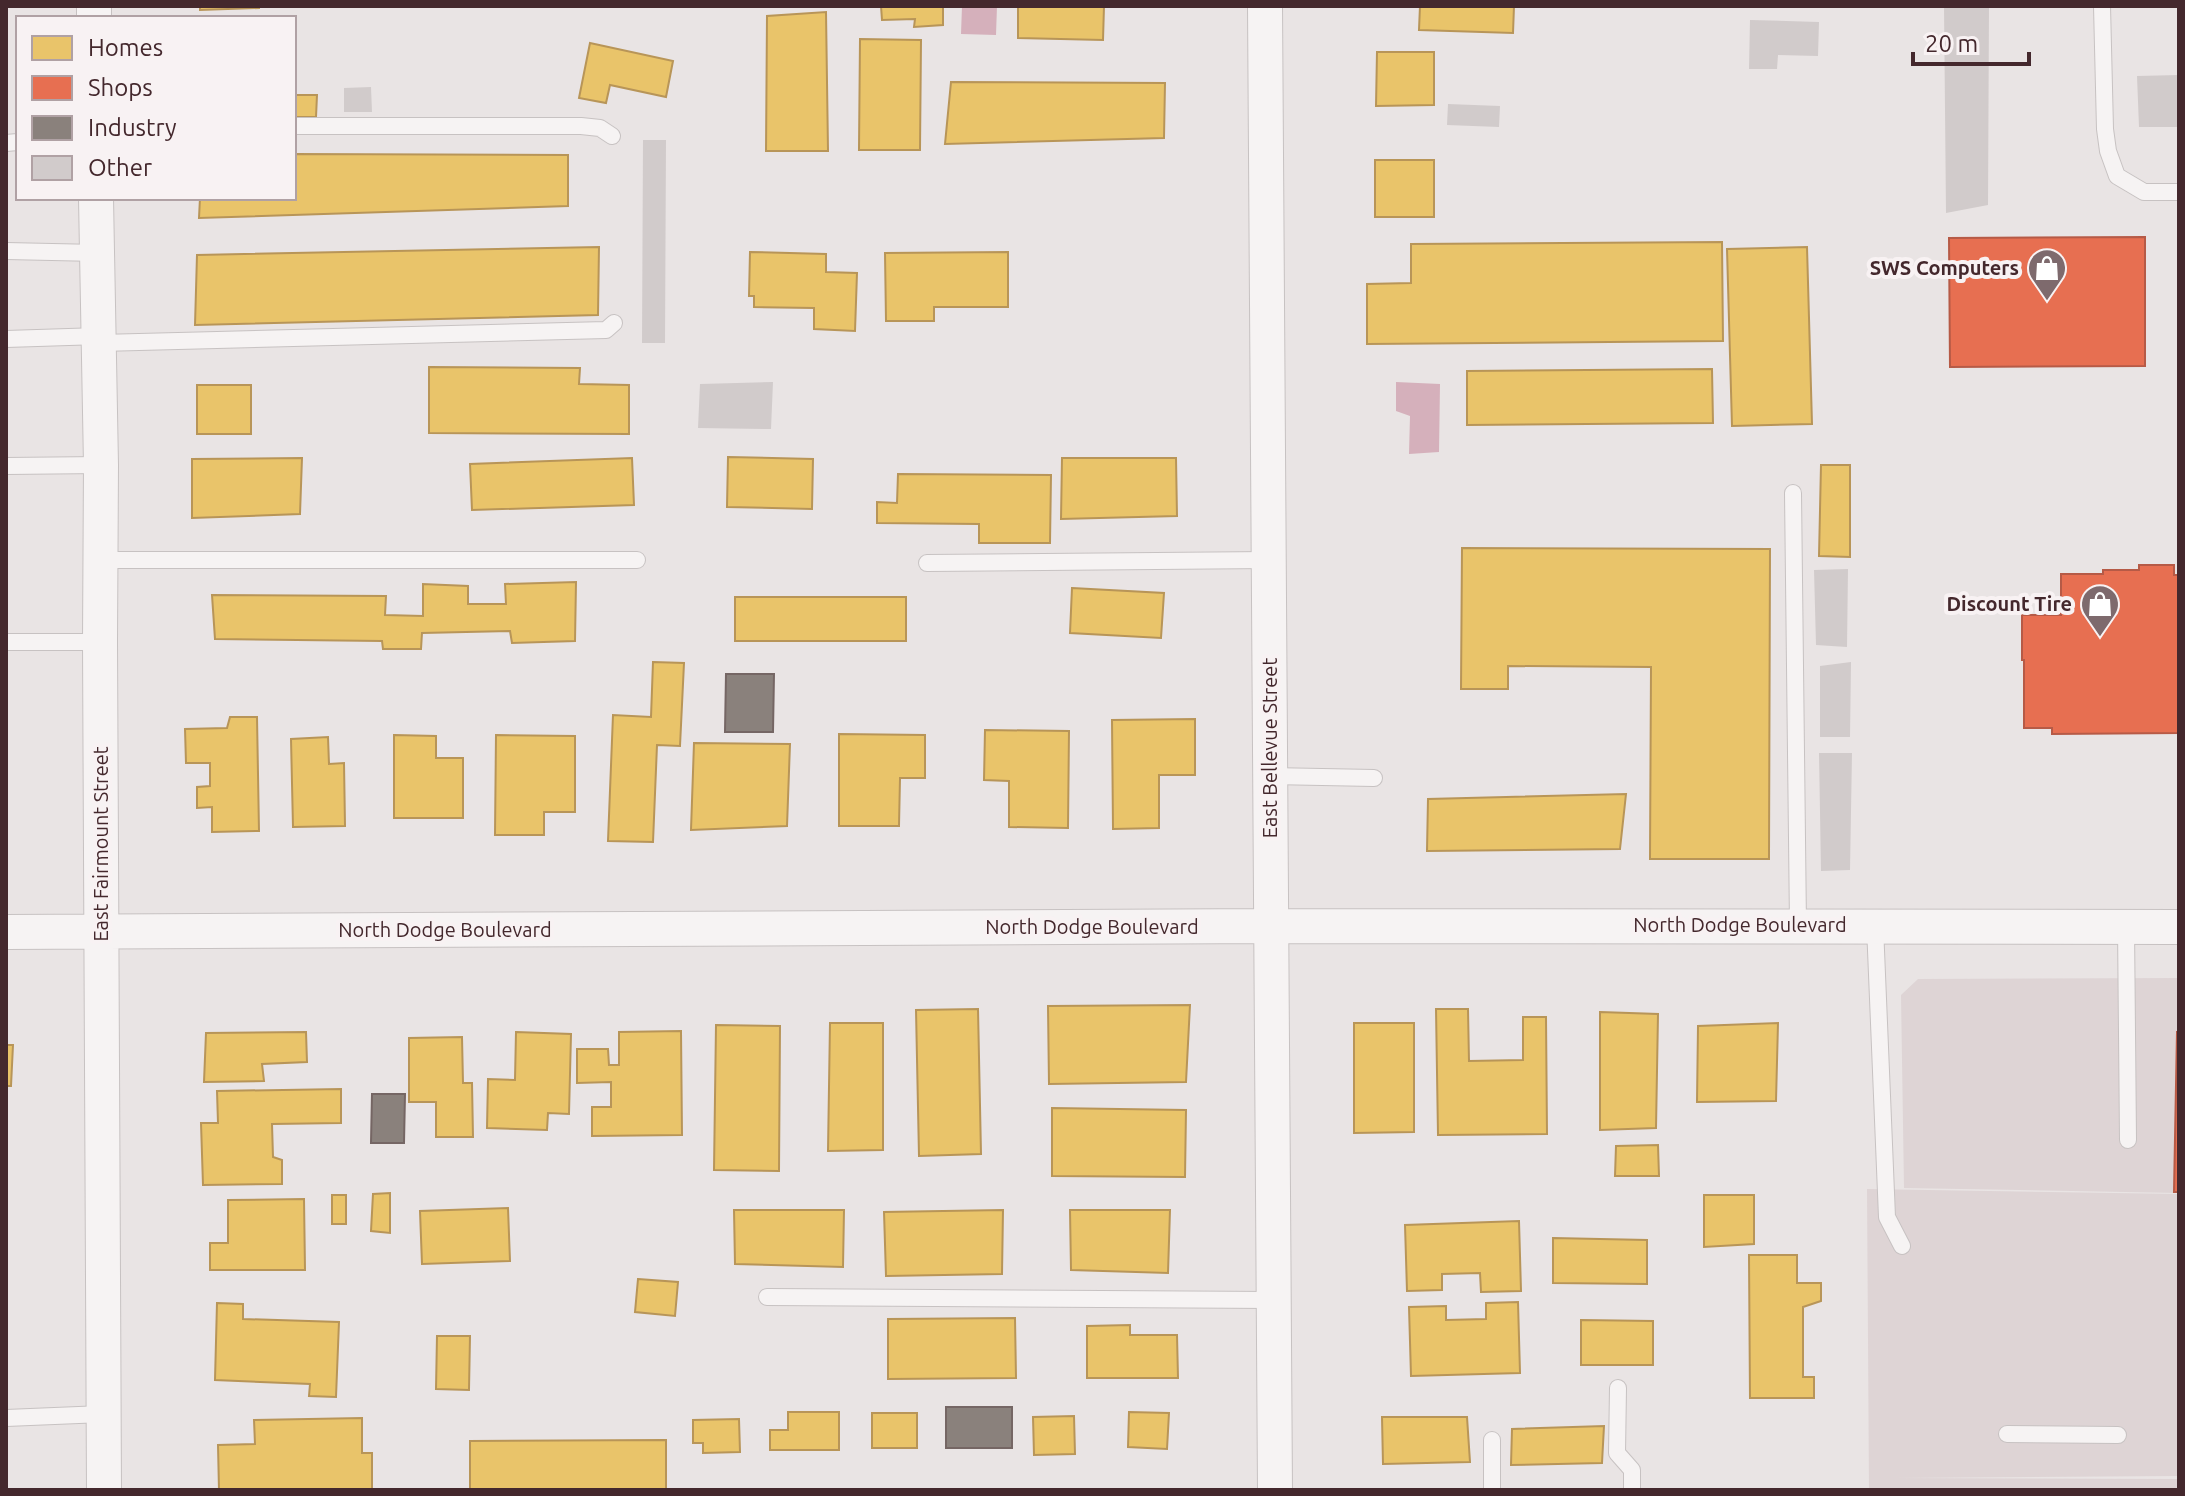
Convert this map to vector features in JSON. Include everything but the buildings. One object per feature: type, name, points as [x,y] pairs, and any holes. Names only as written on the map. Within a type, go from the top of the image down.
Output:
[{"type":"street","name":"East Bellevue Street","points":[[1265,6],[1275,1490]]},
{"type":"street","name":"East Fairmount Street","points":[[96,200],[101,465],[104,1490]]},
{"type":"street","name":"North Dodge Boulevard","points":[[6,932],[1271,926],[2179,927]]},
{"type":"lane","points":[[2102,6],[2105,129],[2108,151],[2117,176],[2144,192],[2179,192]]},
{"type":"lane","points":[[296,126],[581,126],[600,128],[612,136]]},
{"type":"lane","points":[[6,251],[98,253]]},
{"type":"lane","points":[[6,339],[100,340],[606,330],[614,323]]},
{"type":"lane","points":[[6,466],[101,465]]},
{"type":"lane","points":[[1793,493],[1798,925]]},
{"type":"lane","points":[[101,560],[637,560]]},
{"type":"lane","points":[[927,563],[1268,560]]},
{"type":"lane","points":[[6,642],[100,642]]},
{"type":"lane","points":[[1269,776],[1374,778]]},
{"type":"lane","points":[[1875,926],[1887,1217],[1902,1246]]},
{"type":"lane","points":[[2126,926],[2128,1140]]},
{"type":"lane","points":[[767,1297],[1273,1300]]},
{"type":"lane","points":[[1618,1388],[1617,1453],[1632,1470],[1632,1490]]},
{"type":"lane","points":[[6,1418],[103,1414]]},
{"type":"lane","points":[[2007,1434],[2118,1435]]},
{"type":"lane","points":[[1492,1440],[1492,1490]]},
{"type":"shaded area","points":[[962,6],[997,6],[996,35],[961,34]]},
{"type":"shaded area","points":[[1396,382],[1440,384],[1439,452],[1409,454],[1410,416],[1396,411]]},
{"type":"shaded area","points":[[2179,978],[2179,1193],[1904,1188],[1901,995],[1918,979]]},
{"type":"shaded area","points":[[1867,1189],[2179,1194],[2179,1476],[1896,1478],[2179,1479],[2179,1490],[1869,1490]]},
{"type":"place","name":"SWS Computers","points":[[2047,302]]},
{"type":"place","name":"Discount Tire","points":[[2100,638]]}]
